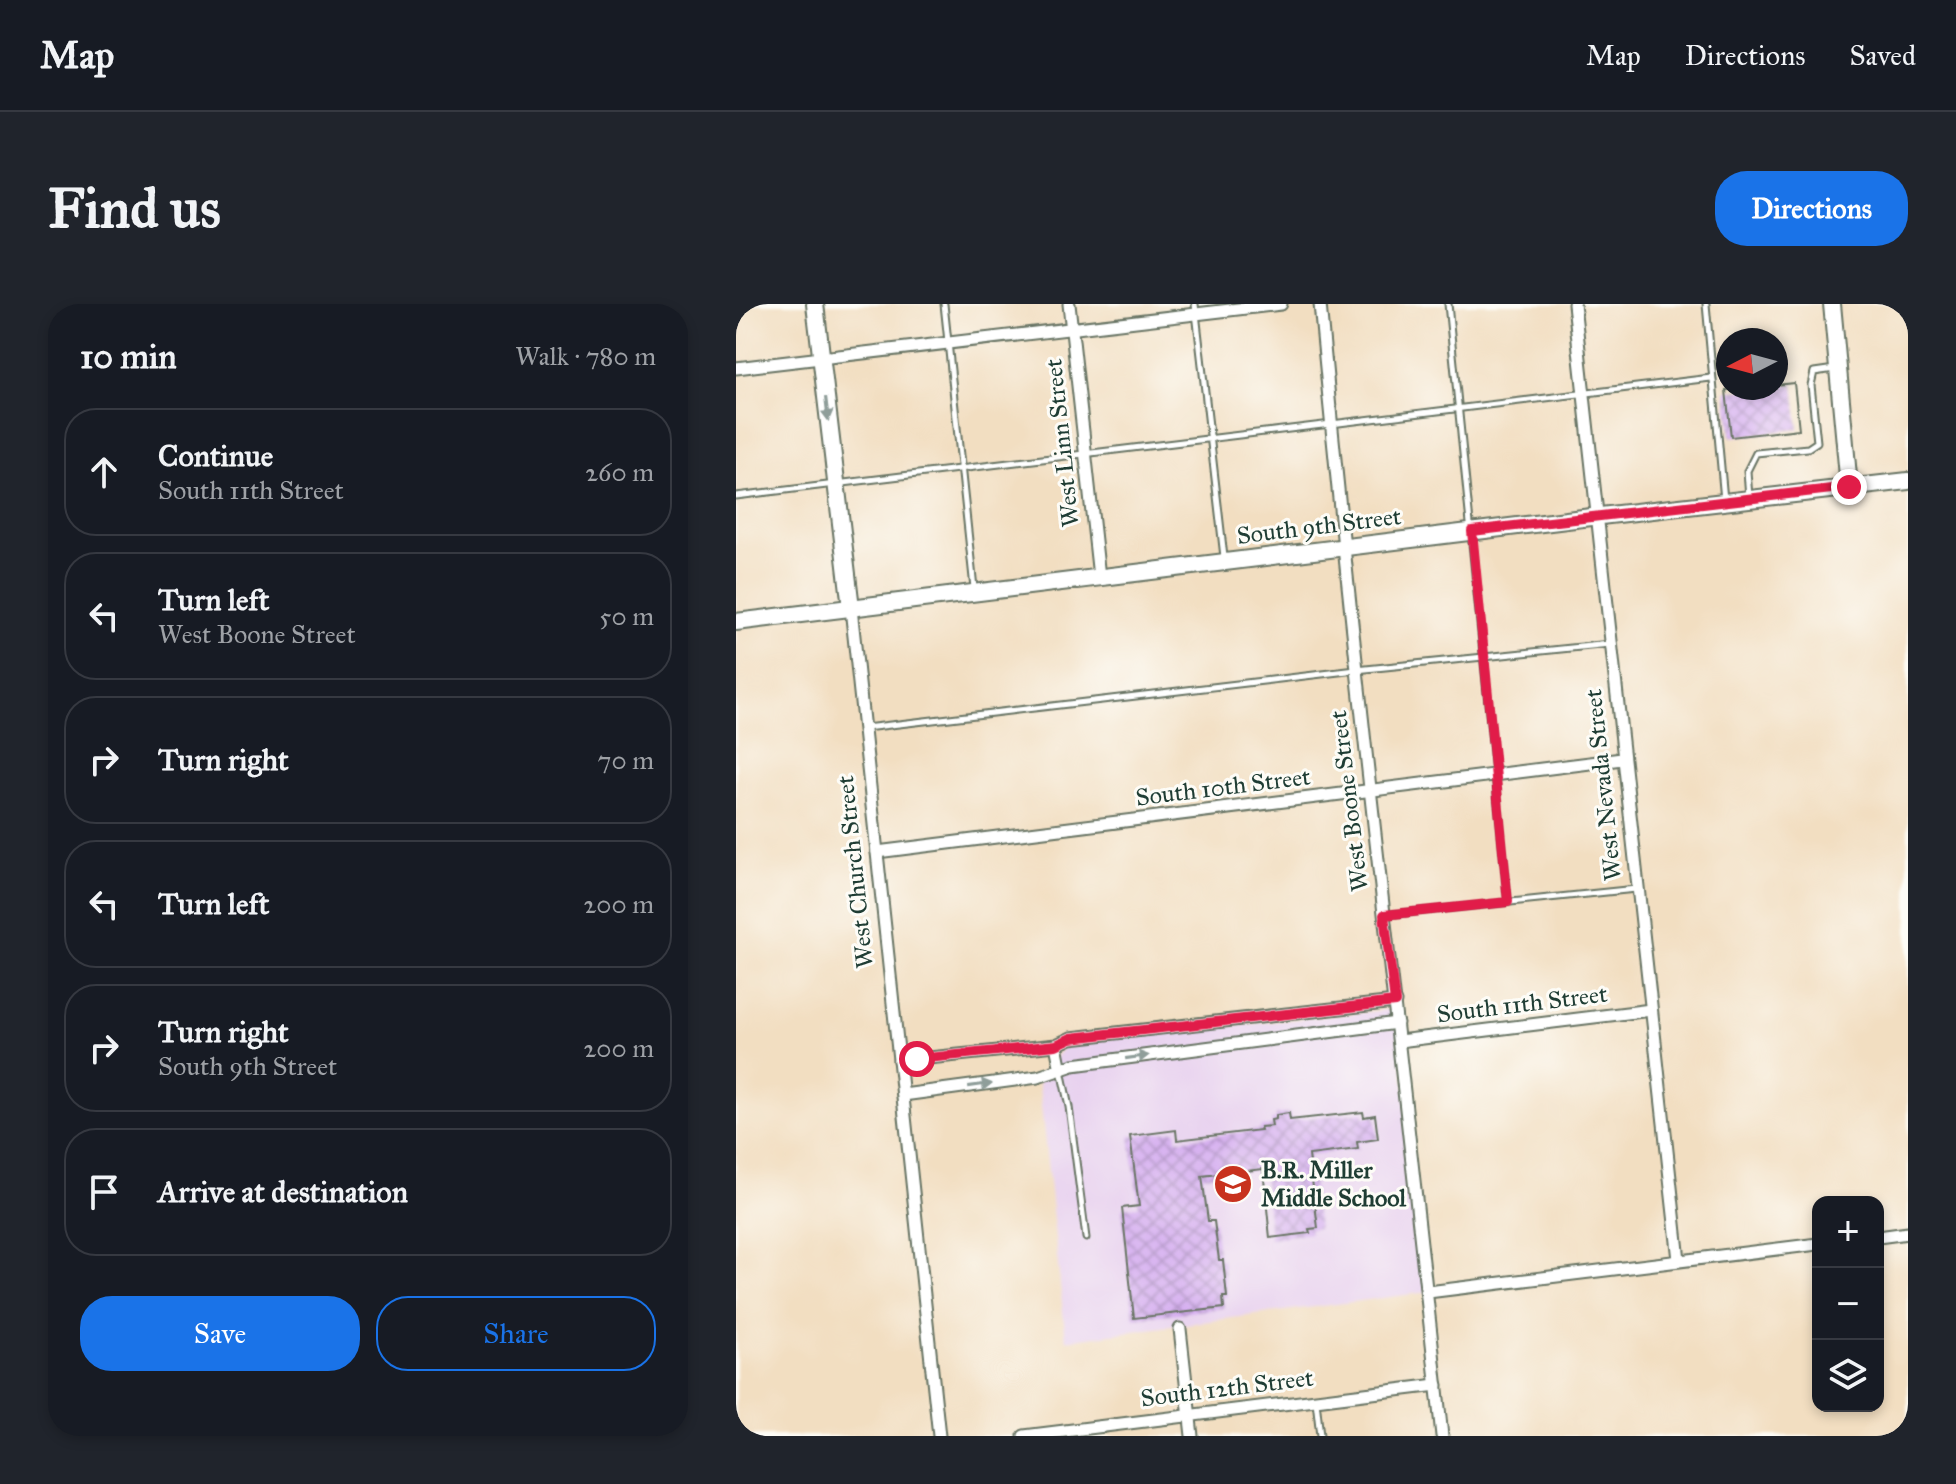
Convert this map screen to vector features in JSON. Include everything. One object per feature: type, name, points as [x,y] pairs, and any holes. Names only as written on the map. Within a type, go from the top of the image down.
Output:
[{"type":"main road","name":"West Church Street","points":[[815,304],[851,608]]},
{"type":"main road","points":[[1832,304],[1849,487]]},
{"type":"main road","name":"South 9th Street","points":[[736,622],[1596,516],[1908,481]]},
{"type":"street","name":"West Linn Street","points":[[1069,304],[1099,577]]},
{"type":"street","points":[[736,368],[1072,329],[1195,309],[1281,304]]},
{"type":"street","name":"West Boone Street","points":[[1320,304],[1369,791],[1442,1436]]},
{"type":"street","name":"West Nevada Street","points":[[1574,304],[1679,1260]]},
{"type":"street","name":"West Church Street","points":[[851,608],[939,1436]]},
{"type":"street","name":"South 10th Street","points":[[877,852],[1622,759]]},
{"type":"street","points":[[899,1061],[1056,1045],[1071,1038],[1395,1002]]},
{"type":"street","name":"South 11th Street","points":[[1399,1041],[1651,1010]]},
{"type":"street","points":[[903,1095],[1038,1077],[1073,1065],[1397,1023]]},
{"type":"street","points":[[1056,1045],[1061,1070]]},
{"type":"street","points":[[1884,1236],[1908,1233]]},
{"type":"street","points":[[1428,1292],[1812,1245]]},
{"type":"street","points":[[1180,1329],[1192,1436]]},
{"type":"street","name":"South 12th Street","points":[[1024,1436],[1437,1385]]},
{"type":"lane","points":[[944,304],[975,593]]},
{"type":"lane","points":[[1448,304],[1508,902]]},
{"type":"lane","points":[[1706,304],[1724,501]]},
{"type":"lane","points":[[1195,309],[1224,562]]},
{"type":"lane","points":[[1749,498],[1747,471],[1756,453],[1808,448],[1817,442],[1811,385],[1814,372],[1838,369]]},
{"type":"lane","points":[[736,496],[1711,378]]},
{"type":"lane","points":[[864,729],[1356,670],[1610,644]]},
{"type":"lane","points":[[1384,915],[1637,888]]},
{"type":"lane","points":[[1061,1070],[1069,1107],[1086,1238]]},
{"type":"lane","points":[[1316,1400],[1320,1436]]},
{"type":"shaded area","name":"B.R. Miller Middle School","points":[[1396,1009],[1428,1292],[1066,1340],[1038,1077],[1067,1043]]},
{"type":"building","points":[[1794,383],[1799,429],[1731,437],[1727,400],[1788,400],[1788,384]]},
{"type":"building","points":[[1363,1112],[1364,1117],[1375,1115],[1378,1139],[1357,1142],[1358,1149],[1309,1155],[1318,1228],[1309,1229],[1310,1233],[1270,1238],[1263,1169],[1202,1176],[1208,1221],[1214,1221],[1219,1260],[1223,1260],[1227,1297],[1223,1297],[1224,1308],[1134,1318],[1122,1208],[1139,1206],[1130,1136],[1176,1130],[1177,1140],[1261,1130],[1260,1127],[1272,1126],[1271,1120],[1276,1119],[1276,1115],[1289,1113],[1290,1120]]},
{"type":"place","name":"B.R. Miller Middle School","points":[[1233,1184]]},
{"type":"route","points":[[917,1059],[1056,1045],[1071,1038],[1395,1002],[1384,915],[1508,902],[1472,531],[1849,487]]}]
